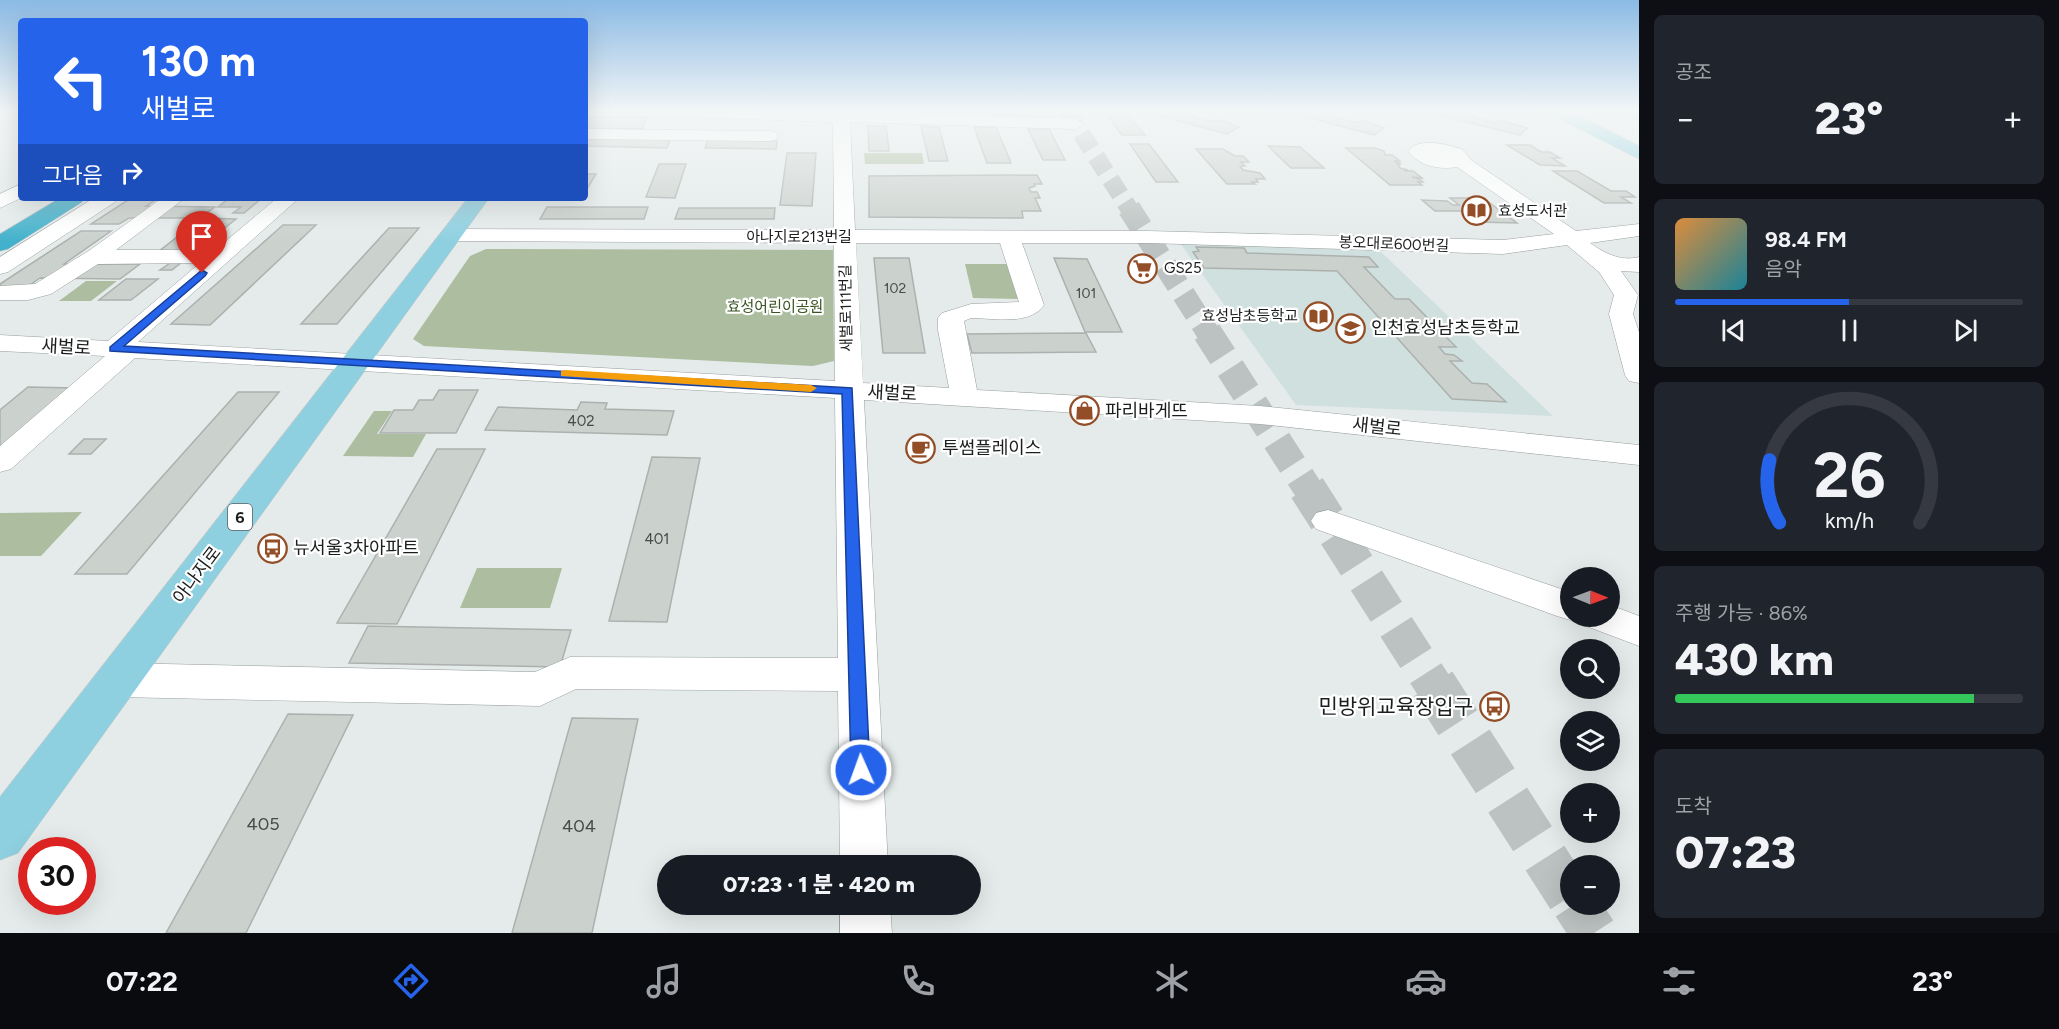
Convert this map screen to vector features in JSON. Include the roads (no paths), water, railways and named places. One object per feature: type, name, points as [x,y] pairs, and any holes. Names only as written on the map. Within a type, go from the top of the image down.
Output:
[{"type":"highway","points":[[0,220],[34,201]]},
{"type":"highway","points":[[0,244],[70,201]]},
{"type":"main road","name":"아나지로","points":[[0,836],[477,201]]},
{"type":"street","name":"새벌로111번길","points":[[840,155],[864,855]]},
{"type":"street","points":[[1460,161],[1548,219],[1606,267],[1626,295],[1621,314],[1639,375]]},
{"type":"street","points":[[0,202],[18,192]]},
{"type":"street","points":[[0,267],[103,201]]},
{"type":"street","points":[[0,293],[28,293],[43,289],[98,254],[171,201]]},
{"type":"street","points":[[149,296],[265,201]]},
{"type":"street","points":[[0,462],[121,349],[287,201]]},
{"type":"street","name":"봉오대로600번길","points":[[1148,237],[1503,247],[1639,230]]},
{"type":"street","name":"아나지로213번길","points":[[451,236],[1148,237]]},
{"type":"street","points":[[965,398],[951,330],[951,318],[960,312],[970,310],[1017,310],[1026,309],[1032,305],[1010,237]]},
{"type":"street","points":[[98,254],[97,256],[104,257],[197,257]]},
{"type":"street","points":[[1598,260],[1635,266],[1639,264]]},
{"type":"street","name":"새벌로","points":[[0,343],[358,361],[1260,415],[1639,455]]},
{"type":"street","points":[[1328,521],[1560,602]]},
{"type":"street","points":[[1620,623],[1639,630]]},
{"type":"street","points":[[118,680],[540,689],[570,673],[858,675]]},
{"type":"street","points":[[865,915],[866,933]]},
{"type":"tunnel","points":[[1095,155],[1130,210]]},
{"type":"tunnel","points":[[1129,208],[1208,333]]},
{"type":"tunnel","points":[[1207,332],[1308,489]]},
{"type":"tunnel","points":[[1307,488],[1434,686]]},
{"type":"tunnel","points":[[1433,684],[1560,881]]},
{"type":"tunnel","points":[[1582,915],[1594,933]]},
{"type":"place","name":"효성도서관","points":[[1477,211]]},
{"type":"place","name":"GS25","points":[[1143,268]]},
{"type":"place","name":"효성남초등학교","points":[[1319,316]]},
{"type":"place","name":"인천효성남초등학교","points":[[1350,328]]},
{"type":"place","name":"파리바게뜨","points":[[1084,411]]},
{"type":"place","name":"투썸플레이스","points":[[921,448]]},
{"type":"place","name":"뉴서울3차아파트","points":[[272,548]]},
{"type":"place","name":"민방위교육장입구","points":[[1494,706]]},
{"type":"park label","name":"효성어린이공원","points":[[775,307]]}]
